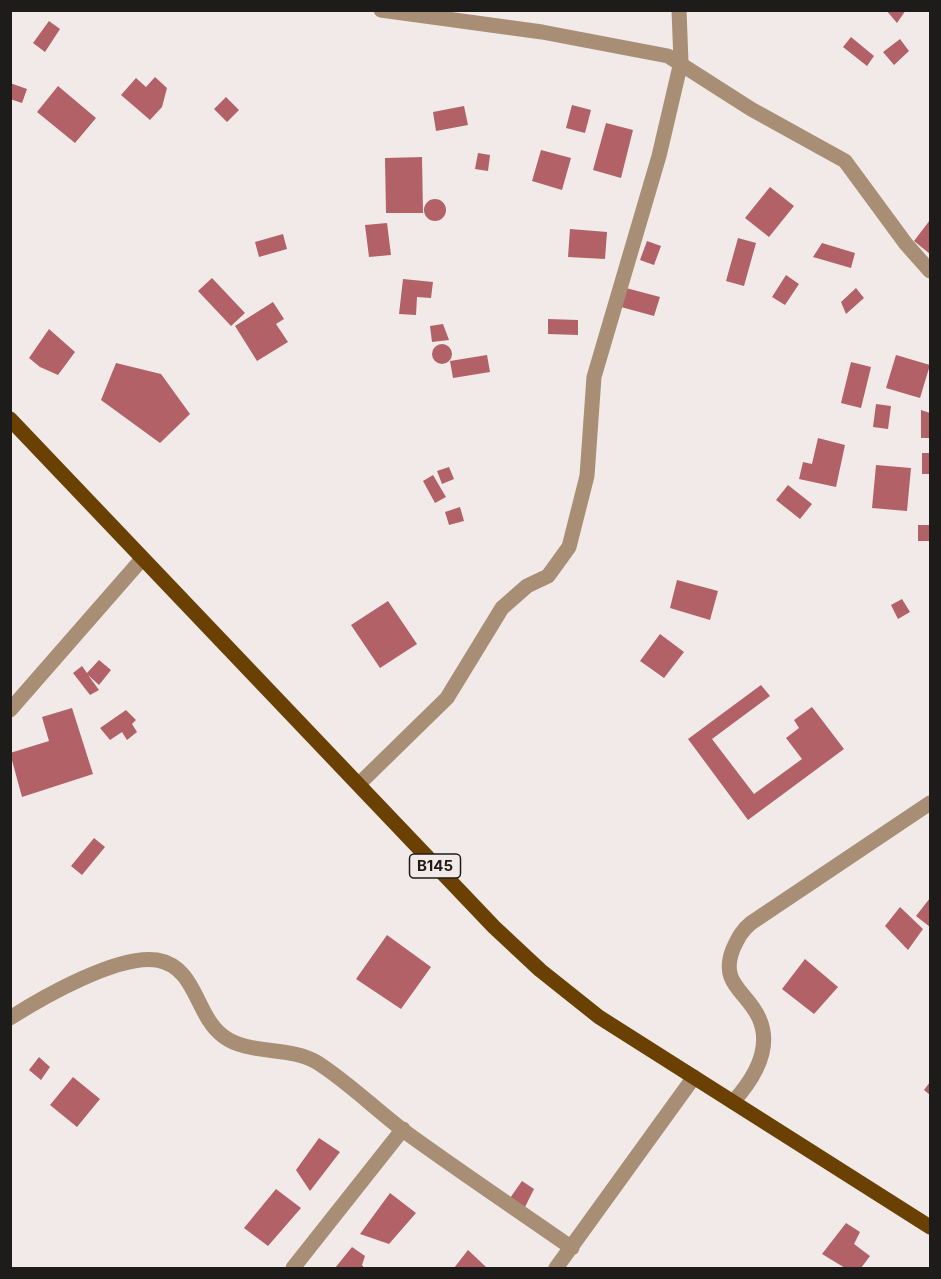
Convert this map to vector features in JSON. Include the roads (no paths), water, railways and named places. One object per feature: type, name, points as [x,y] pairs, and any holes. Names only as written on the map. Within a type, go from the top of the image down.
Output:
[{"type":"main road","name":"B145","points":[[10,419],[494,927],[540,970],[599,1017],[930,1227]]},
{"type":"street","points":[[381,10],[542,32],[654,51],[681,62],[751,109],[845,161],[906,244],[930,271]]},
{"type":"street","points":[[359,784],[447,698],[502,608],[527,586],[548,576],[569,547],[587,476],[594,377],[659,156],[681,62],[679,10]]},
{"type":"street","points":[[10,710],[142,559]]},
{"type":"street","points":[[733,1102],[746,1088],[762,1058],[759,1018],[733,982],[728,970],[728,962],[740,933],[930,803]]},
{"type":"street","points":[[10,1018],[55,990],[125,964],[155,960],[171,964],[187,977],[222,1036],[238,1045],[288,1051],[315,1061],[403,1130],[572,1248]]},
{"type":"street","points":[[556,1269],[694,1077]]},
{"type":"street","points":[[293,1269],[403,1130]]}]
